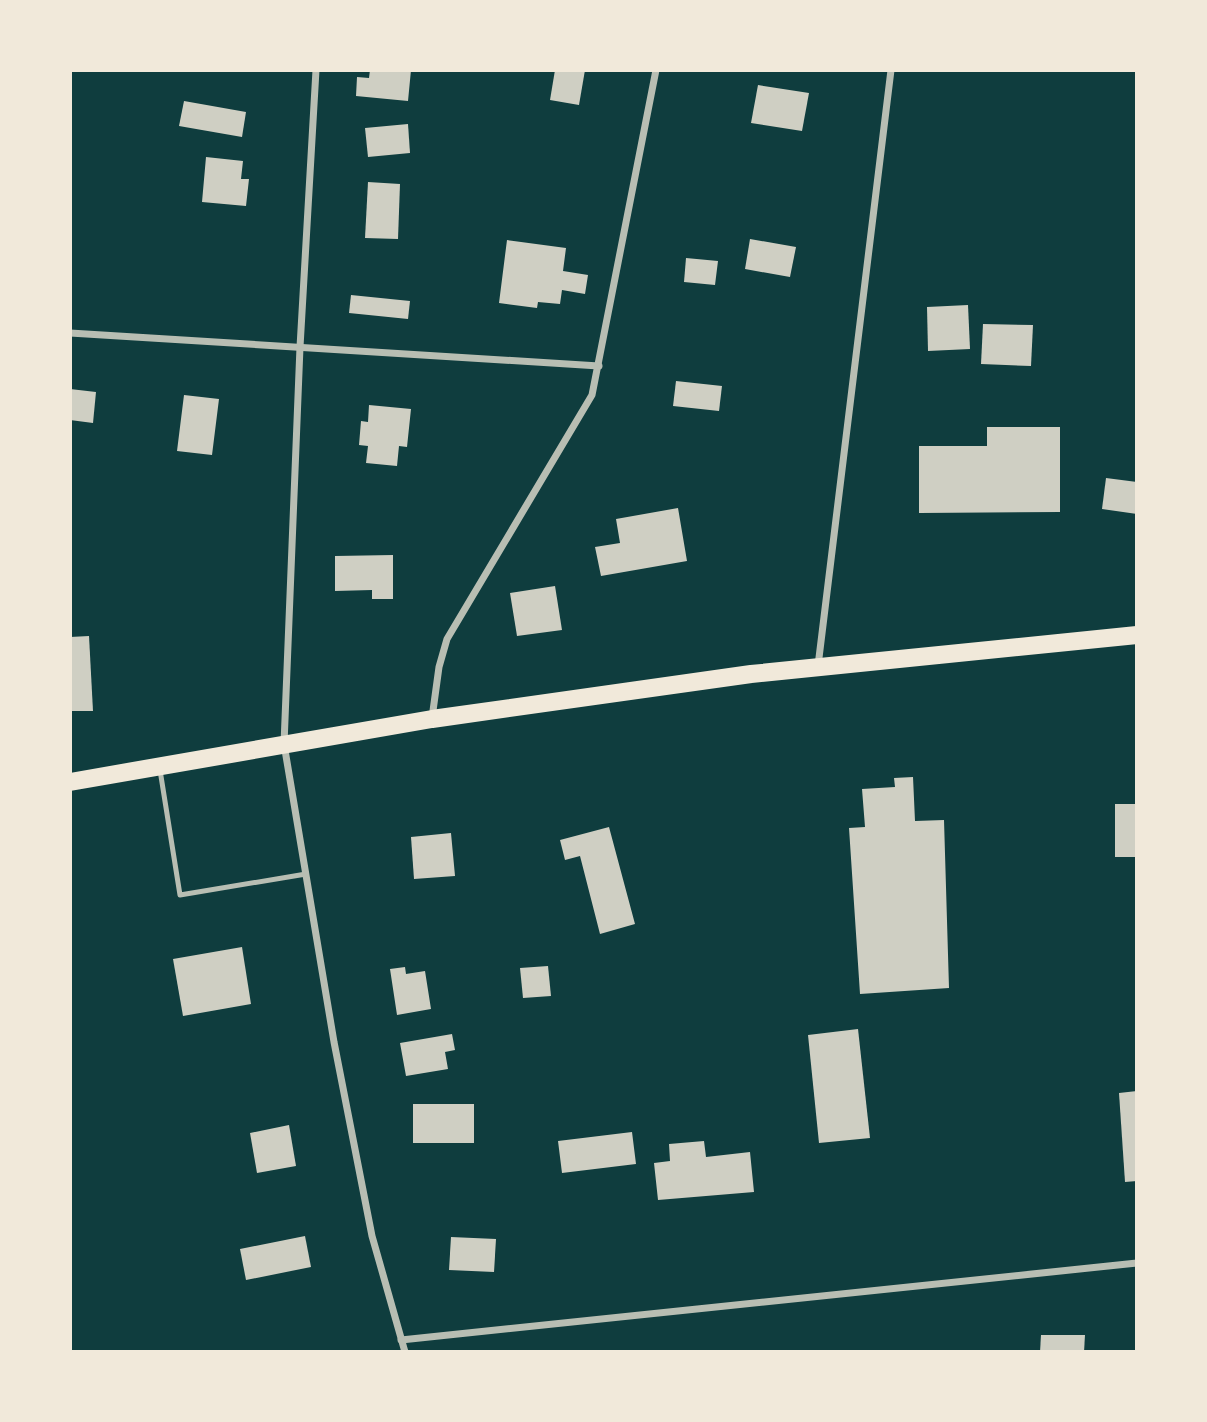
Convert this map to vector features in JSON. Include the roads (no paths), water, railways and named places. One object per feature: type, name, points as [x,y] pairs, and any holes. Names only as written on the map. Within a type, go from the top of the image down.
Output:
[{"type":"main road","points":[[70,782],[432,719],[818,666],[1137,635]]},
{"type":"street","points":[[316,70],[300,347],[284,744],[334,1042],[372,1236],[405,1352]]},
{"type":"street","points":[[432,719],[439,667],[447,639],[584,413],[599,366],[656,70]]},
{"type":"street","points":[[818,666],[891,70]]},
{"type":"street","points":[[70,333],[599,366]]},
{"type":"street","points":[[401,1340],[1137,1263]]},
{"type":"lane","points":[[159,767],[180,895],[306,874]]}]
